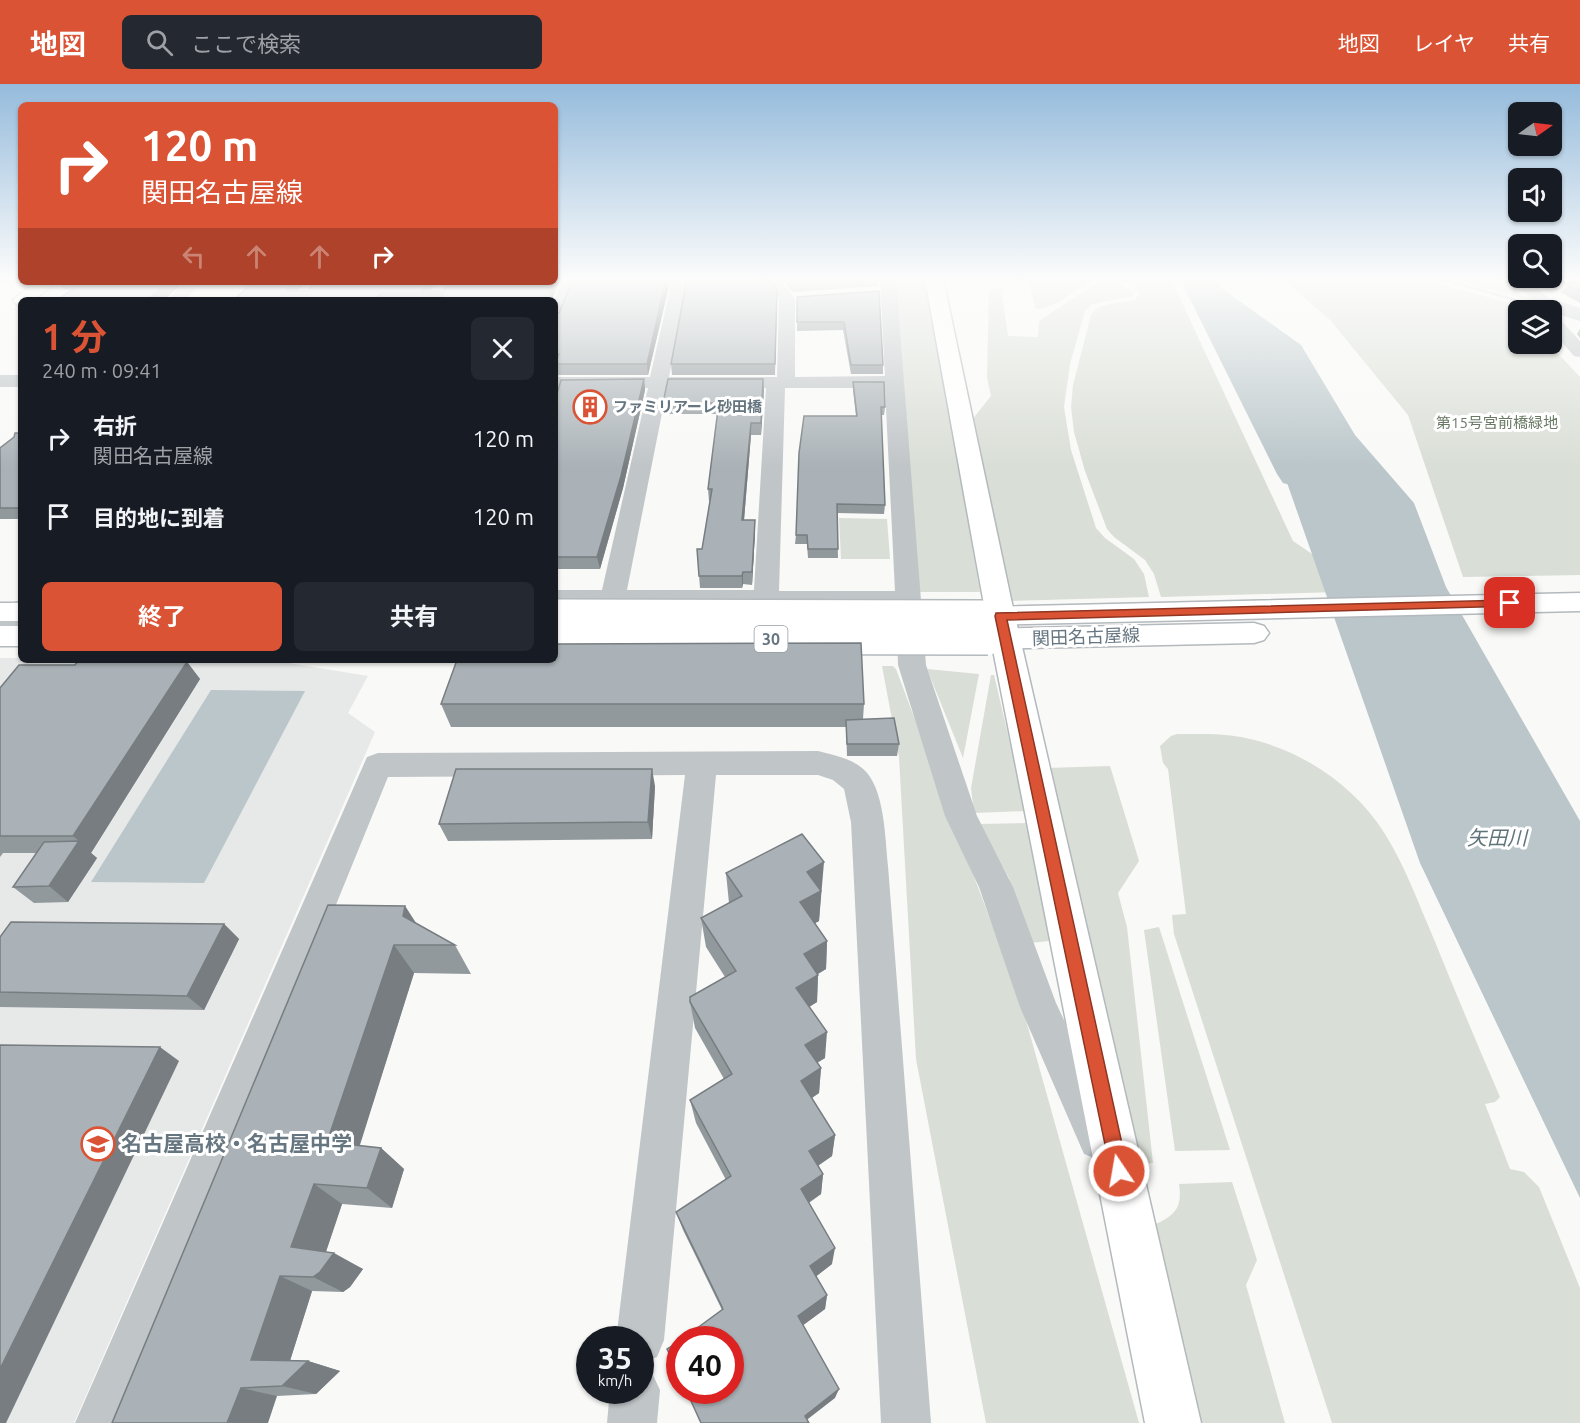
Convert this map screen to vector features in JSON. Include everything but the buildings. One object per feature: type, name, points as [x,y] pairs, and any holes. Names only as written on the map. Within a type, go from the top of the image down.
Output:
[{"type":"main road","points":[[945,341],[1003,628],[1173,1423]]},
{"type":"main road","name":"関田名古屋線","points":[[558,615],[1003,628],[1580,602]]},
{"type":"main road","name":"関田名古屋線","points":[[558,638],[1003,628],[1580,624]]},
{"type":"street","points":[[613,598],[666,341]]},
{"type":"street","points":[[766,598],[776,386],[786,380],[789,341]]},
{"type":"street","points":[[890,341],[912,665],[961,816],[996,887],[1039,1007],[1124,1193]]},
{"type":"street","points":[[0,381],[18,381]]},
{"type":"street","points":[[558,383],[893,382]]},
{"type":"street","points":[[558,598],[909,599]]},
{"type":"street","points":[[100,1423],[378,765],[818,763],[838,768],[856,781],[862,795],[871,866],[906,1423]]},
{"type":"street","points":[[642,1326],[702,764]]},
{"type":"street","points":[[632,1423],[634,1404]]},
{"type":"shaded area","name":"名古屋高校・名古屋中学","points":[[0,658],[18,658],[18,663],[288,663],[368,676],[348,713],[375,732],[74,1423],[0,1423]]},
{"type":"green space","points":[[898,341],[938,341],[980,592],[917,592]]},
{"type":"green space","points":[[988,341],[1076,341],[1070,364],[1064,407],[1071,450],[1096,528],[1105,538],[1134,559],[1144,574],[1149,597],[1010,601],[971,421],[991,396],[987,378]]},
{"type":"green space","points":[[1084,341],[1200,341],[1293,541],[1312,554],[1337,592],[1161,597],[1154,574],[1145,560],[1107,529],[1085,471],[1074,432],[1071,407],[1073,385]]},
{"type":"green space","name":"第15号宮前橋緑地","points":[[1348,341],[1508,341],[1508,354],[1558,354],[1580,377],[1580,575],[1463,577],[1408,415]]},
{"type":"green space","points":[[839,518],[887,519],[890,559],[841,559]]},
{"type":"green space","points":[[882,666],[893,666],[896,669],[1020,999],[1139,1423],[986,1423],[916,1059],[899,757]]},
{"type":"green space","points":[[927,669],[979,674],[963,758]]},
{"type":"green space","points":[[991,675],[994,675],[1026,811],[974,813],[971,788]]},
{"type":"green space","points":[[1217,734],[1241,737],[1263,742],[1304,759],[1341,784],[1358,799],[1385,834],[1411,884],[1500,1097],[1495,1102],[1485,1104],[1510,1169],[1524,1172],[1539,1187],[1580,1288],[1580,1423],[1332,1423],[1174,934],[1172,915],[1186,914],[1168,769],[1163,763],[1160,746],[1171,736]]},
{"type":"green space","points":[[1110,766],[1139,861],[1118,893],[1127,927],[1153,1163],[1138,1164],[1047,768]]},
{"type":"green space","points":[[1029,823],[1049,941],[1030,943],[1009,878],[979,824]]},
{"type":"green space","points":[[1159,927],[1230,1150],[1175,1151],[1144,930]]},
{"type":"green space","points":[[1232,1182],[1257,1260],[1246,1285],[1285,1423],[1195,1423],[1152,1226],[1175,1211],[1179,1200],[1179,1184]]},
{"type":"water","name":"矢田川","points":[[1232,341],[1296,341],[1301,345],[1355,435],[1414,503],[1446,587],[1580,821],[1580,1198],[1420,863],[1242,354]]},
{"type":"water","points":[[211,690],[305,691],[204,883],[91,882]]},
{"type":"waterway","name":"矢田川","points":[[1228,341],[1298,474]]},
{"type":"place","name":"ファミリアーレ砂田橋","points":[[590,407]]},
{"type":"place","name":"名古屋高校・名古屋中学","points":[[98,1144]]},
{"type":"route","points":[[1119,1171],[1000,616],[1510,603]]}]
